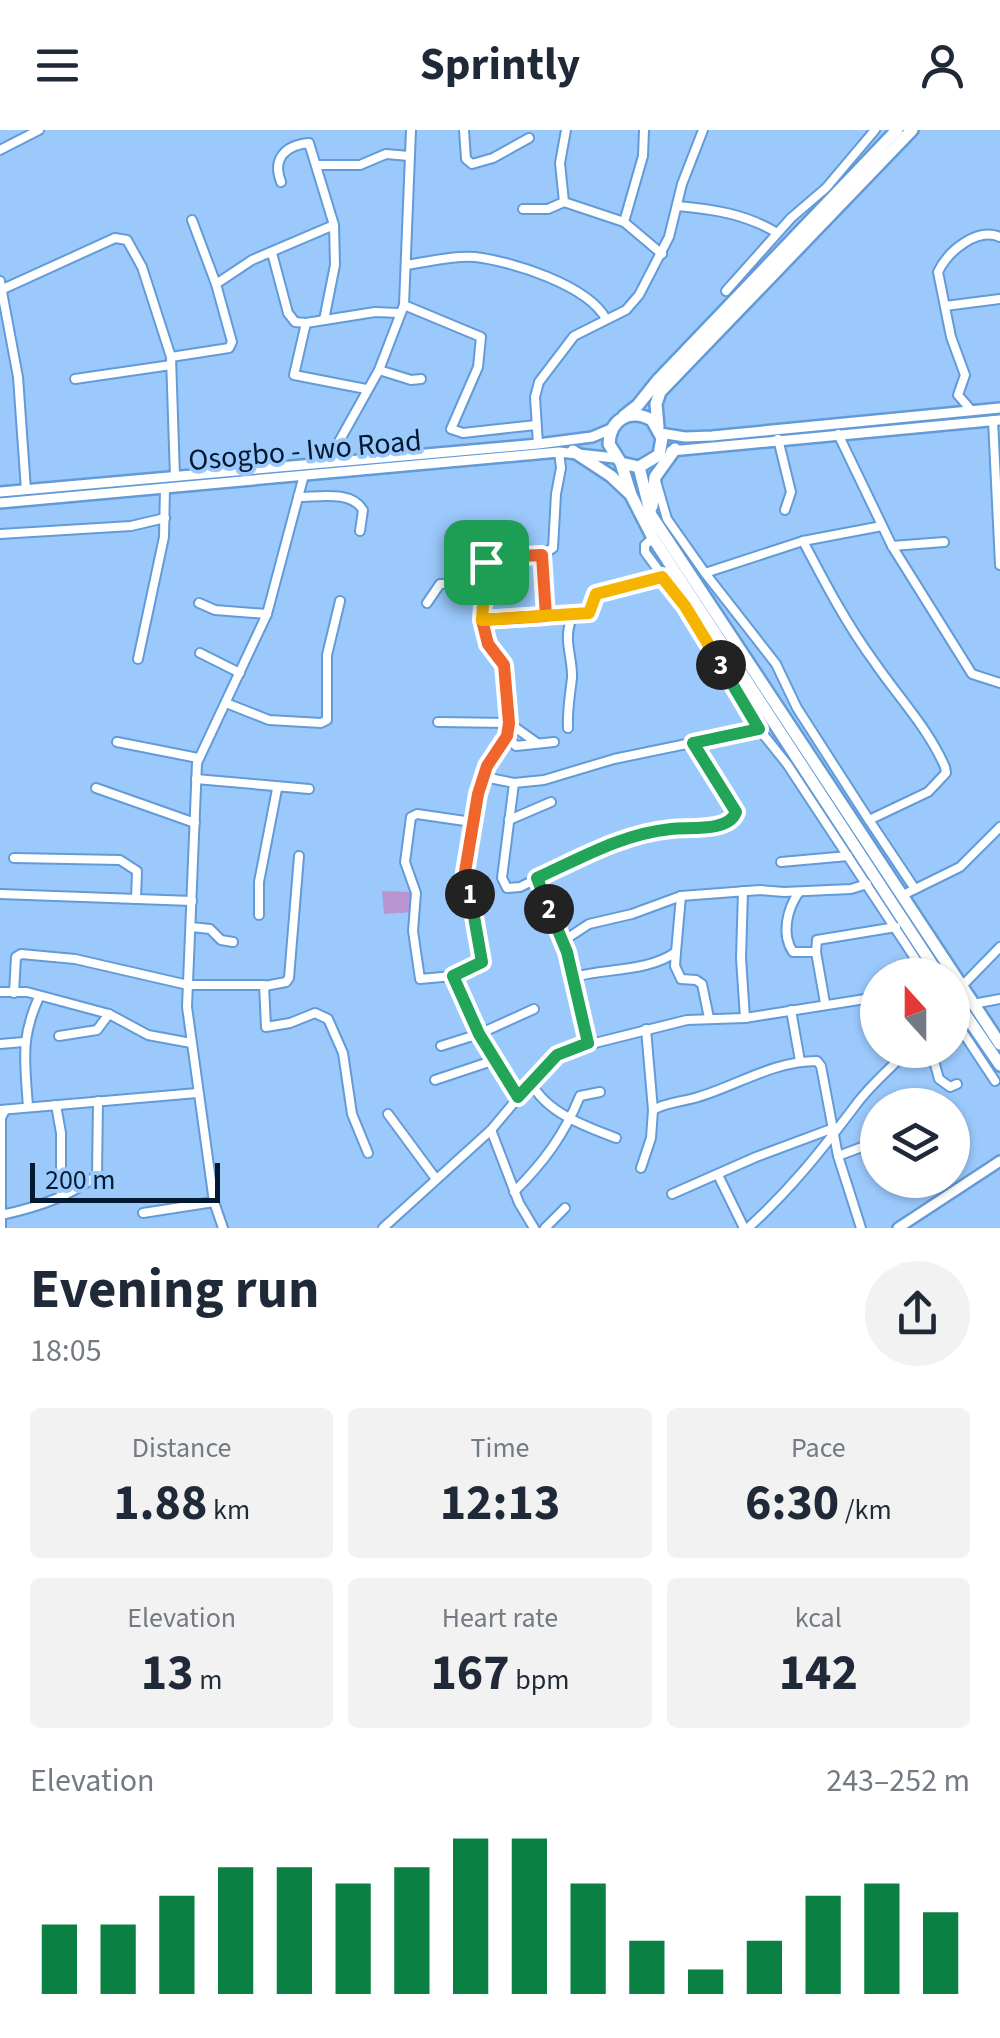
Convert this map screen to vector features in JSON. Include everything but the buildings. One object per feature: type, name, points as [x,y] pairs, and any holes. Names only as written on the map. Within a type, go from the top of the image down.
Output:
[{"type":"highway","points":[[897,130],[638,405],[621,418],[612,429],[609,444],[653,538],[750,684],[901,896],[938,958]]},
{"type":"highway","points":[[618,460],[639,467],[659,455],[656,404],[660,392],[912,130]]},
{"type":"highway","points":[[621,418],[637,414],[652,420],[659,430]]},
{"type":"highway","points":[[651,515],[655,477],[676,449]]},
{"type":"highway","points":[[573,451],[611,476],[631,495]]},
{"type":"highway","points":[[639,467],[651,515],[811,768],[862,867],[927,958]]},
{"type":"highway","points":[[970,1002],[1000,1044]]},
{"type":"highway","points":[[970,1013],[1000,1064]]},
{"type":"main road","points":[[659,430],[712,436],[1000,408]]},
{"type":"main road","points":[[659,455],[676,449],[997,420]]},
{"type":"main road","name":"Osogbo - Iwo Road","points":[[0,492],[538,444],[592,437],[612,429]]},
{"type":"main road","name":"Osogbo - Iwo Road","points":[[0,503],[558,452],[618,460]]},
{"type":"main road","points":[[898,1228],[1000,1161]]},
{"type":"street","points":[[0,150],[40,130]]},
{"type":"street","points":[[327,463],[379,370],[401,309],[411,130]]},
{"type":"street","points":[[464,130],[466,160],[472,164],[493,158],[529,138]]},
{"type":"street","points":[[523,209],[560,207],[564,202],[560,163],[566,130]]},
{"type":"street","points":[[624,222],[643,156],[644,130]]},
{"type":"street","points":[[538,444],[535,396],[539,382],[574,336],[629,308],[662,254],[703,130]]},
{"type":"street","points":[[726,291],[777,233],[826,188],[875,130]]},
{"type":"street","points":[[282,182],[276,162],[300,144],[311,145],[334,225],[335,265],[324,320]]},
{"type":"street","points":[[316,165],[360,165],[386,154],[409,156]]},
{"type":"street","points":[[564,202],[624,222],[662,254]]},
{"type":"street","points":[[678,203],[716,209],[777,233]]},
{"type":"street","points":[[75,379],[232,346],[216,284],[192,220]]},
{"type":"street","points":[[216,284],[236,269],[334,225]]},
{"type":"street","points":[[971,410],[958,395],[965,375],[938,272],[945,260],[982,234],[1000,237]]},
{"type":"street","points":[[26,490],[18,377],[1,287],[122,238],[134,248],[138,258],[171,361],[175,477]]},
{"type":"street","points":[[272,253],[288,312],[295,322],[306,324],[401,309],[481,336],[478,367],[452,429],[463,433],[536,424]]},
{"type":"street","points":[[406,265],[476,257],[521,265],[580,296],[606,319]]},
{"type":"street","points":[[946,306],[1000,299]]},
{"type":"street","points":[[306,324],[294,375],[366,389]]},
{"type":"street","points":[[379,370],[421,379]]},
{"type":"street","points":[[997,420],[1000,566]]},
{"type":"street","points":[[838,434],[892,546],[972,674],[1000,683]]},
{"type":"street","points":[[778,440],[790,492],[784,510]]},
{"type":"street","points":[[472,822],[417,814],[411,817],[405,862],[416,892],[413,931],[420,979],[453,976],[482,962],[465,872],[472,822],[487,772],[507,736],[509,723],[504,665],[488,644],[482,620],[484,564],[490,559],[542,555],[553,548],[556,494],[562,468],[558,452]]},
{"type":"street","points":[[223,1228],[214,1202],[191,1043],[188,985],[198,758],[267,614],[304,476]]},
{"type":"street","points":[[655,477],[667,519],[776,664],[796,708],[915,889]]},
{"type":"street","points":[[138,659],[164,537],[165,488]]},
{"type":"street","points":[[298,498],[337,497],[356,501],[363,510],[360,531]]},
{"type":"street","points":[[0,534],[131,526],[165,518]]},
{"type":"street","points":[[705,573],[803,542],[882,526]]},
{"type":"street","points":[[653,538],[644,545],[645,552],[685,606],[759,729],[848,856],[862,867],[867,884],[916,958]]},
{"type":"street","points":[[803,542],[831,596],[872,660],[902,696],[946,767],[946,773],[928,792],[870,820]]},
{"type":"street","points":[[892,546],[944,542]]},
{"type":"street","points":[[542,555],[546,616]]},
{"type":"street","points":[[568,728],[572,676],[566,644],[571,620],[589,613],[596,594],[662,577]]},
{"type":"street","points":[[427,602],[440,584],[483,584]]},
{"type":"street","points":[[226,703],[270,720],[320,724],[327,720],[327,655],[340,601]]},
{"type":"street","points":[[199,603],[216,610],[267,614]]},
{"type":"street","points":[[482,620],[589,613]]},
{"type":"street","points":[[200,652],[240,673]]},
{"type":"street","points":[[737,692],[750,684]]},
{"type":"street","points":[[438,722],[509,723],[538,742]]},
{"type":"street","points":[[487,772],[514,783],[544,780],[614,759],[759,729]]},
{"type":"street","points":[[507,736],[516,746],[554,742]]},
{"type":"street","points":[[118,742],[198,758]]},
{"type":"street","points":[[514,783],[502,878],[507,888],[520,887],[628,838],[730,822],[736,812],[693,743]]},
{"type":"street","points":[[196,779],[310,789]]},
{"type":"street","points":[[96,788],[194,822]]},
{"type":"street","points":[[258,915],[259,882],[277,789]]},
{"type":"street","points":[[509,820],[551,802]]},
{"type":"street","points":[[901,896],[960,867],[1000,826]]},
{"type":"street","points":[[14,993],[16,958],[21,954],[76,959],[188,985],[265,986],[286,982],[299,856]]},
{"type":"street","points":[[781,862],[848,856]]},
{"type":"street","points":[[14,858],[120,860],[137,871],[136,899]]},
{"type":"street","points":[[537,878],[563,941],[588,1043]]},
{"type":"street","points":[[563,941],[589,924],[681,896],[851,889],[867,884]]},
{"type":"street","points":[[743,891],[741,958],[746,1018]]},
{"type":"street","points":[[798,892],[790,907],[788,947],[793,952],[816,952]]},
{"type":"street","points":[[0,894],[192,901]]},
{"type":"street","points":[[681,896],[675,966],[681,979],[702,984],[709,1018]]},
{"type":"street","points":[[825,1003],[816,952],[820,938],[896,926]]},
{"type":"street","points":[[192,927],[210,929],[222,940],[233,942]]},
{"type":"street","points":[[970,978],[1000,947]]},
{"type":"street","points":[[574,977],[635,968],[676,952]]},
{"type":"street","points":[[453,976],[479,1034],[518,1097]]},
{"type":"street","points":[[265,986],[266,1027],[290,1023],[316,1012],[328,1018],[343,1053],[352,1114],[368,1153]]},
{"type":"street","points":[[0,992],[40,997],[109,1014],[148,1035],[191,1043]]},
{"type":"street","points":[[28,1107],[24,1042],[26,1027],[40,997]]},
{"type":"street","points":[[389,1226],[491,1130],[557,1055],[646,1029],[709,1018],[746,1018],[860,999]]},
{"type":"street","points":[[973,1004],[1000,999]]},
{"type":"street","points":[[440,1046],[479,1034],[534,1009]]},
{"type":"street","points":[[791,1010],[800,1061]]},
{"type":"street","points":[[59,1036],[97,1030],[109,1014]]},
{"type":"street","points":[[640,1168],[651,1138],[646,1029]]},
{"type":"street","points":[[0,1044],[24,1042]]},
{"type":"street","points":[[970,1043],[995,1081]]},
{"type":"street","points":[[435,1080],[495,1060]]},
{"type":"street","points":[[652,1110],[732,1085],[748,1075],[800,1061],[817,1061],[838,1156],[861,1228]]},
{"type":"street","points":[[718,1175],[746,1228],[891,1068]]},
{"type":"street","points":[[935,1068],[938,1079],[950,1087],[956,1084]]},
{"type":"street","points":[[531,1082],[536,1092],[570,1120],[616,1138]]},
{"type":"street","points":[[1,1228],[2,1110],[197,1092]]},
{"type":"street","points":[[514,1192],[552,1151],[580,1096],[600,1092]]},
{"type":"street","points":[[651,1095],[662,1104]]},
{"type":"street","points":[[1,1215],[31,1209],[97,1175],[98,1101]]},
{"type":"street","points":[[56,1106],[61,1134],[62,1196]]},
{"type":"street","points":[[388,1114],[436,1179]]},
{"type":"street","points":[[491,1130],[514,1192],[534,1228]]},
{"type":"street","points":[[672,1194],[756,1157],[833,1133]]},
{"type":"street","points":[[838,1156],[860,1148]]},
{"type":"street","points":[[143,1213],[214,1202]]},
{"type":"street","points":[[547,1227],[565,1208]]},
{"type":"green space","points":[[382,891],[412,892],[412,912],[384,914]]},
{"type":"route","points":[[486,562],[482,620],[589,613],[596,594],[662,577],[685,606],[759,729],[693,743],[736,812],[730,822],[628,838],[537,878],[567,952],[588,1043],[557,1055],[518,1097],[479,1034],[453,976],[482,962],[465,872],[478,794],[487,766],[507,736],[509,723],[503,660],[492,652],[482,620],[546,616],[542,555],[494,557],[486,562]]}]
